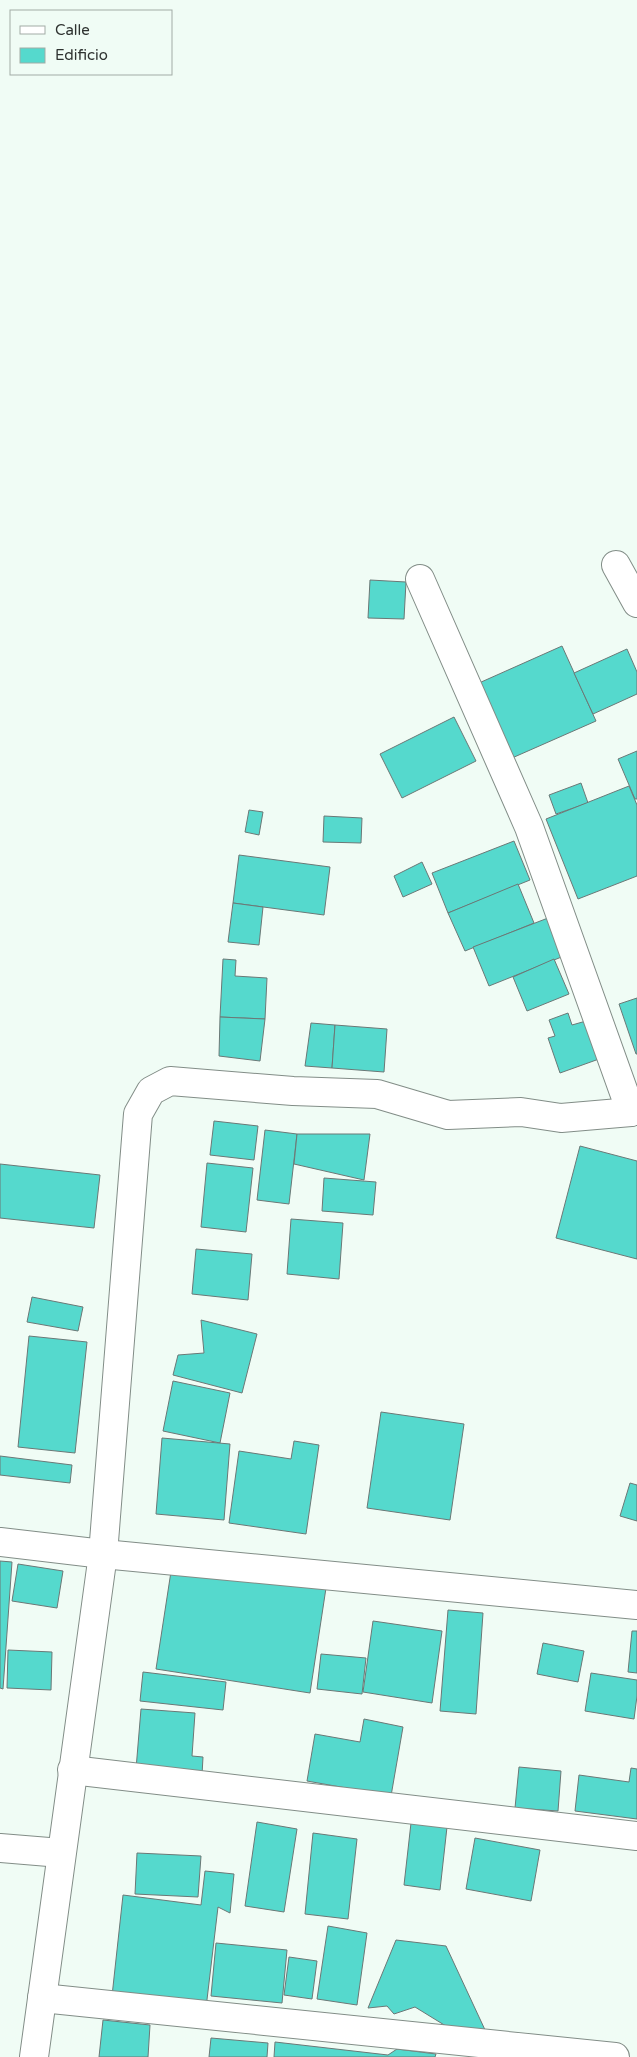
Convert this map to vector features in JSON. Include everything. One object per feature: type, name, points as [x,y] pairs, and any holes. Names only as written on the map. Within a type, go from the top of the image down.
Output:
[{"type":"street","points":[[616,565],[637,603]]},
{"type":"street","points":[[34,2057],[102,1554],[138,1114],[151,1091],[170,1080],[293,1091],[378,1094],[448,1115],[521,1112],[561,1118],[634,1111],[529,827],[420,579]]},
{"type":"street","points":[[0,1542],[102,1554],[637,1605]]},
{"type":"street","points":[[72,1770],[637,1836]]},
{"type":"street","points":[[0,1848],[61,1853]]},
{"type":"street","points":[[42,1998],[615,2057]]},
{"type":"building","points":[[370,580],[406,582],[404,619],[368,618]]},
{"type":"building","points":[[562,646],[596,721],[512,758],[479,683]]},
{"type":"building","points":[[627,649],[637,672],[637,694],[593,714],[574,673]]},
{"type":"building","points":[[454,717],[476,761],[402,798],[380,754]]},
{"type":"building","points":[[637,751],[637,799],[635,799],[618,759]]},
{"type":"building","points":[[581,783],[588,803],[556,814],[549,795]]},
{"type":"building","points":[[629,786],[637,805],[637,876],[578,899],[546,819]]},
{"type":"building","points":[[249,810],[263,812],[259,835],[245,832]]},
{"type":"building","points":[[324,816],[362,818],[361,843],[323,842]]},
{"type":"building","points":[[514,841],[530,880],[448,913],[432,873]]},
{"type":"building","points":[[239,855],[330,867],[324,915],[233,903]]},
{"type":"building","points":[[422,862],[432,884],[403,897],[394,876]]},
{"type":"building","points":[[518,884],[534,923],[465,951],[448,913]]},
{"type":"building","points":[[233,903],[263,907],[259,945],[228,942]]},
{"type":"building","points":[[548,918],[564,956],[489,986],[473,947]]},
{"type":"building","points":[[223,959],[236,960],[235,976],[267,978],[265,1019],[220,1017]]},
{"type":"building","points":[[554,959],[569,994],[527,1011],[513,977]]},
{"type":"building","points":[[637,998],[637,1054],[636,1054],[619,1004]]},
{"type":"building","points":[[568,1013],[572,1025],[586,1021],[599,1059],[560,1073],[548,1038],[555,1036],[549,1020]]},
{"type":"building","points":[[220,1017],[265,1019],[260,1061],[219,1056]]},
{"type":"building","points":[[311,1023],[335,1025],[332,1068],[305,1066]]},
{"type":"building","points":[[335,1025],[387,1029],[384,1072],[332,1068]]},
{"type":"building","points":[[214,1121],[258,1126],[254,1160],[210,1155]]},
{"type":"building","points":[[265,1130],[297,1134],[289,1204],[257,1200]]},
{"type":"building","points":[[297,1134],[370,1134],[364,1180],[294,1164]]},
{"type":"building","points":[[580,1146],[637,1161],[637,1259],[556,1238]]},
{"type":"building","points":[[207,1163],[253,1168],[246,1232],[201,1227]]},
{"type":"building","points":[[0,1164],[100,1175],[94,1228],[0,1218]]},
{"type":"building","points":[[324,1178],[376,1182],[373,1215],[322,1211]]},
{"type":"building","points":[[291,1219],[343,1223],[339,1279],[287,1274]]},
{"type":"building","points":[[196,1249],[252,1254],[248,1300],[192,1294]]},
{"type":"building","points":[[32,1297],[83,1307],[78,1331],[27,1322]]},
{"type":"building","points":[[201,1320],[257,1334],[242,1393],[173,1375],[178,1355],[204,1353]]},
{"type":"building","points":[[29,1336],[87,1342],[75,1453],[18,1447]]},
{"type":"building","points":[[173,1381],[230,1393],[220,1443],[163,1431]]},
{"type":"building","points":[[381,1412],[464,1424],[450,1520],[367,1508]]},
{"type":"building","points":[[162,1438],[230,1444],[224,1520],[156,1514]]},
{"type":"building","points":[[294,1441],[319,1445],[306,1534],[229,1523],[239,1451],[291,1459]]},
{"type":"building","points":[[0,1456],[72,1465],[70,1483],[0,1475]]},
{"type":"building","points":[[630,1483],[637,1485],[637,1521],[620,1516]]},
{"type":"building","points":[[0,1561],[12,1562],[3,1689],[0,1688]]},
{"type":"building","points":[[18,1564],[63,1571],[57,1608],[12,1601]]},
{"type":"building","points":[[172,1565],[326,1588],[310,1693],[156,1669]]},
{"type":"building","points":[[448,1610],[483,1613],[476,1714],[440,1711]]},
{"type":"building","points":[[373,1621],[442,1631],[432,1703],[363,1692]]},
{"type":"building","points":[[632,1631],[637,1631],[637,1673],[628,1672]]},
{"type":"building","points":[[543,1643],[584,1651],[578,1682],[537,1674]]},
{"type":"building","points":[[8,1650],[52,1652],[51,1690],[7,1688]]},
{"type":"building","points":[[321,1654],[366,1658],[362,1694],[317,1689]]},
{"type":"building","points":[[143,1672],[226,1682],[223,1710],[140,1701]]},
{"type":"building","points":[[591,1673],[637,1680],[634,1719],[585,1711]]},
{"type":"building","points":[[141,1709],[195,1713],[192,1756],[203,1757],[202,1775],[136,1769]]},
{"type":"building","points":[[364,1719],[403,1727],[391,1796],[307,1781],[315,1734],[360,1742]]},
{"type":"building","points":[[519,1767],[561,1771],[558,1811],[515,1808]]},
{"type":"building","points":[[631,1768],[637,1769],[637,1819],[575,1811],[579,1775],[629,1782]]},
{"type":"building","points":[[257,1822],[297,1829],[284,1912],[245,1906]]},
{"type":"building","points":[[411,1823],[447,1827],[440,1890],[404,1885]]},
{"type":"building","points":[[313,1833],[357,1839],[348,1919],[305,1914]]},
{"type":"building","points":[[475,1838],[540,1850],[531,1901],[466,1889]]},
{"type":"building","points":[[137,1853],[201,1856],[198,1897],[135,1894]]},
{"type":"building","points":[[205,1871],[234,1874],[230,1913],[218,1907],[206,2008],[112,1996],[123,1895],[201,1905]]},
{"type":"building","points":[[328,1926],[367,1933],[357,2005],[317,1999]]},
{"type":"building","points":[[396,1940],[446,1946],[486,2032],[454,2031],[415,2007],[394,2014],[387,2006],[368,2008]]},
{"type":"building","points":[[216,1943],[287,1950],[282,2003],[211,1996]]},
{"type":"building","points":[[289,1957],[317,1961],[312,1999],[284,1995]]},
{"type":"building","points":[[103,2020],[150,2025],[148,2057],[99,2057]]},
{"type":"building","points":[[211,2038],[268,2043],[267,2057],[209,2057]]},
{"type":"building","points":[[275,2042],[388,2055],[397,2049],[436,2054],[435,2057],[274,2057]]}]
